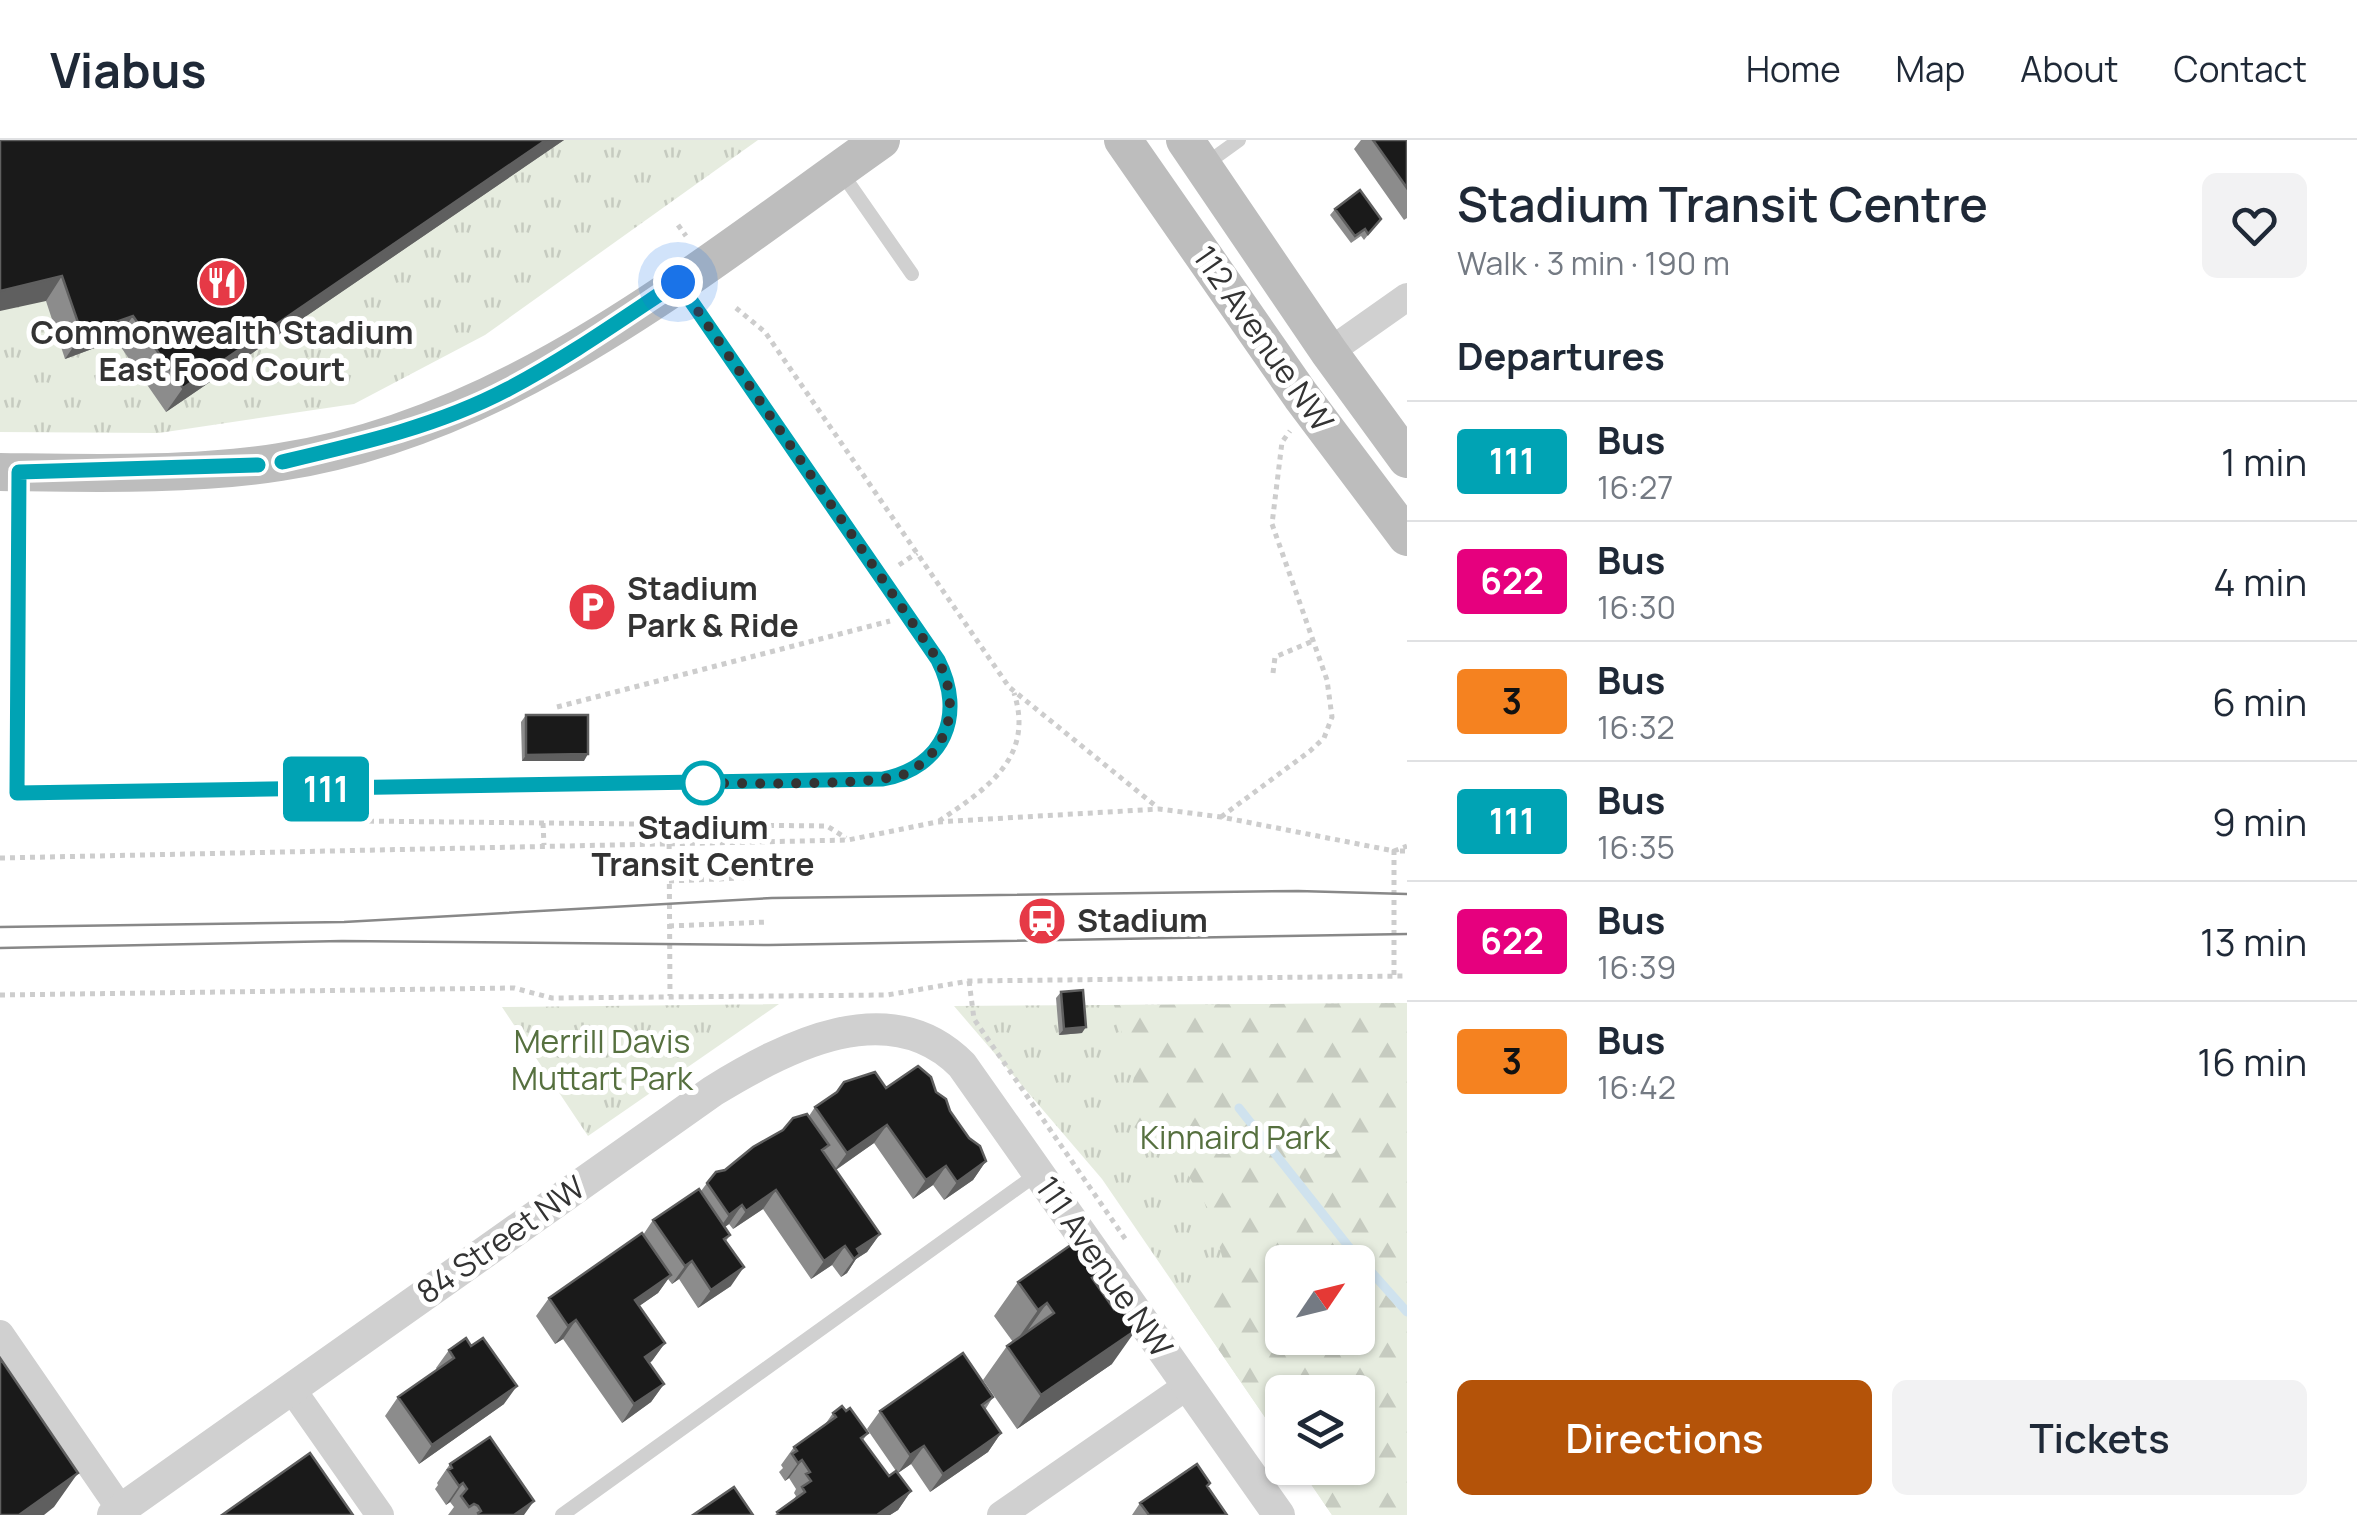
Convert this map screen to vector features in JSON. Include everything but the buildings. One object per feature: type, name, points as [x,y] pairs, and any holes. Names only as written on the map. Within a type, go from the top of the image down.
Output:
[{"type":"main road","points":[[10,472],[233,468],[282,462],[366,442],[449,414],[506,390],[560,360],[882,140]]},
{"type":"main road","name":"112 Avenue NW","points":[[1122,140],[1302,396],[1407,536]]},
{"type":"main road","name":"112 Avenue NW","points":[[1194,153],[1407,459]]},
{"type":"street","points":[[1329,352],[1407,297]]},
{"type":"street","name":"84 Street NW","points":[[117,1512],[707,1095],[758,1064],[806,1043],[839,1034],[894,1030],[916,1033]]},
{"type":"street","name":"111 Avenue NW","points":[[916,1033],[942,1045],[962,1065],[1279,1515]]},
{"type":"street","points":[[0,1334],[117,1512]]},
{"type":"street","points":[[1001,1515],[1187,1386]]},
{"type":"street","points":[[292,1388],[380,1515]]},
{"type":"lane","points":[[1194,153],[1238,140]]},
{"type":"lane","points":[[840,170],[912,274]]},
{"type":"lane","points":[[10,472],[17,793],[883,779],[908,774],[942,740],[951,718],[947,678],[678,282]]},
{"type":"lane","points":[[562,1515],[1038,1173]]},
{"type":"path","points":[[678,225],[686,236]]},
{"type":"path","points":[[736,308],[765,332],[1013,690],[1159,809]]},
{"type":"path","points":[[1221,817],[1324,738],[1332,716],[1332,700],[1272,524],[1282,442],[1295,424]]},
{"type":"path","points":[[557,707],[889,621],[917,602],[893,568],[917,552]]},
{"type":"path","points":[[1273,673],[1275,657],[1313,640]]},
{"type":"path","points":[[937,822],[972,799],[1006,766],[1020,728],[1013,690]]},
{"type":"path","points":[[0,858],[848,840],[937,822],[1159,809],[1221,817],[1394,851],[1407,849]]},
{"type":"path","points":[[359,821],[827,826],[848,840]]},
{"type":"path","points":[[543,823],[544,845]]},
{"type":"path","points":[[669,824],[670,998]]},
{"type":"path","points":[[1394,851],[1394,976]]},
{"type":"path","points":[[669,881],[766,877]]},
{"type":"path","points":[[669,926],[768,922]]},
{"type":"path","points":[[0,995],[514,988],[552,998],[670,998],[887,995],[968,981],[1407,976]]},
{"type":"green space","points":[[0,140],[758,140],[485,335],[354,404],[159,433],[0,432]]},
{"type":"green space","name":"Kinnaird Park","points":[[1407,1003],[1407,1515],[1332,1515],[1312,1485],[1375,1485],[1375,1375],[1265,1375],[1265,1417],[1102,1179],[954,1006]]},
{"type":"green space","name":"Kinnaird Park","points":[[1407,1003],[1407,1515],[1332,1515],[1312,1485],[1375,1485],[1375,1375],[1265,1375],[1265,1417],[1190,1308],[1209,1289],[1223,1260],[1210,1212],[1176,1155],[1125,1121],[1134,1077],[1114,1005]]},
{"type":"green space","name":"Merrill Davis Muttart Park","points":[[779,1004],[588,1136],[502,1007]]},
{"type":"waterway","points":[[1239,1108],[1349,1247],[1407,1312]]},
{"type":"tram line","points":[[0,927],[344,922],[772,898],[1298,891],[1407,894]]},
{"type":"tram line","points":[[0,948],[342,941],[769,945],[1407,934]]},
{"type":"bus line","name":"111","points":[[258,465],[19,472],[17,793],[883,779],[908,774],[942,740],[951,718],[952,699],[938,660],[678,282],[560,360],[506,390],[408,429],[282,462]]},
{"type":"place","name":"Commonwealth Stadium East Food Court","points":[[222,283]]},
{"type":"place","name":"Stadium Park & Ride","points":[[592,607]]},
{"type":"place","name":"Stadium Transit Centre","points":[[703,783]]},
{"type":"place","name":"Stadium","points":[[1042,921]]},
{"type":"route","points":[[678,282],[938,660],[952,699],[951,718],[942,740],[908,774],[848,781],[703,783]]}]
